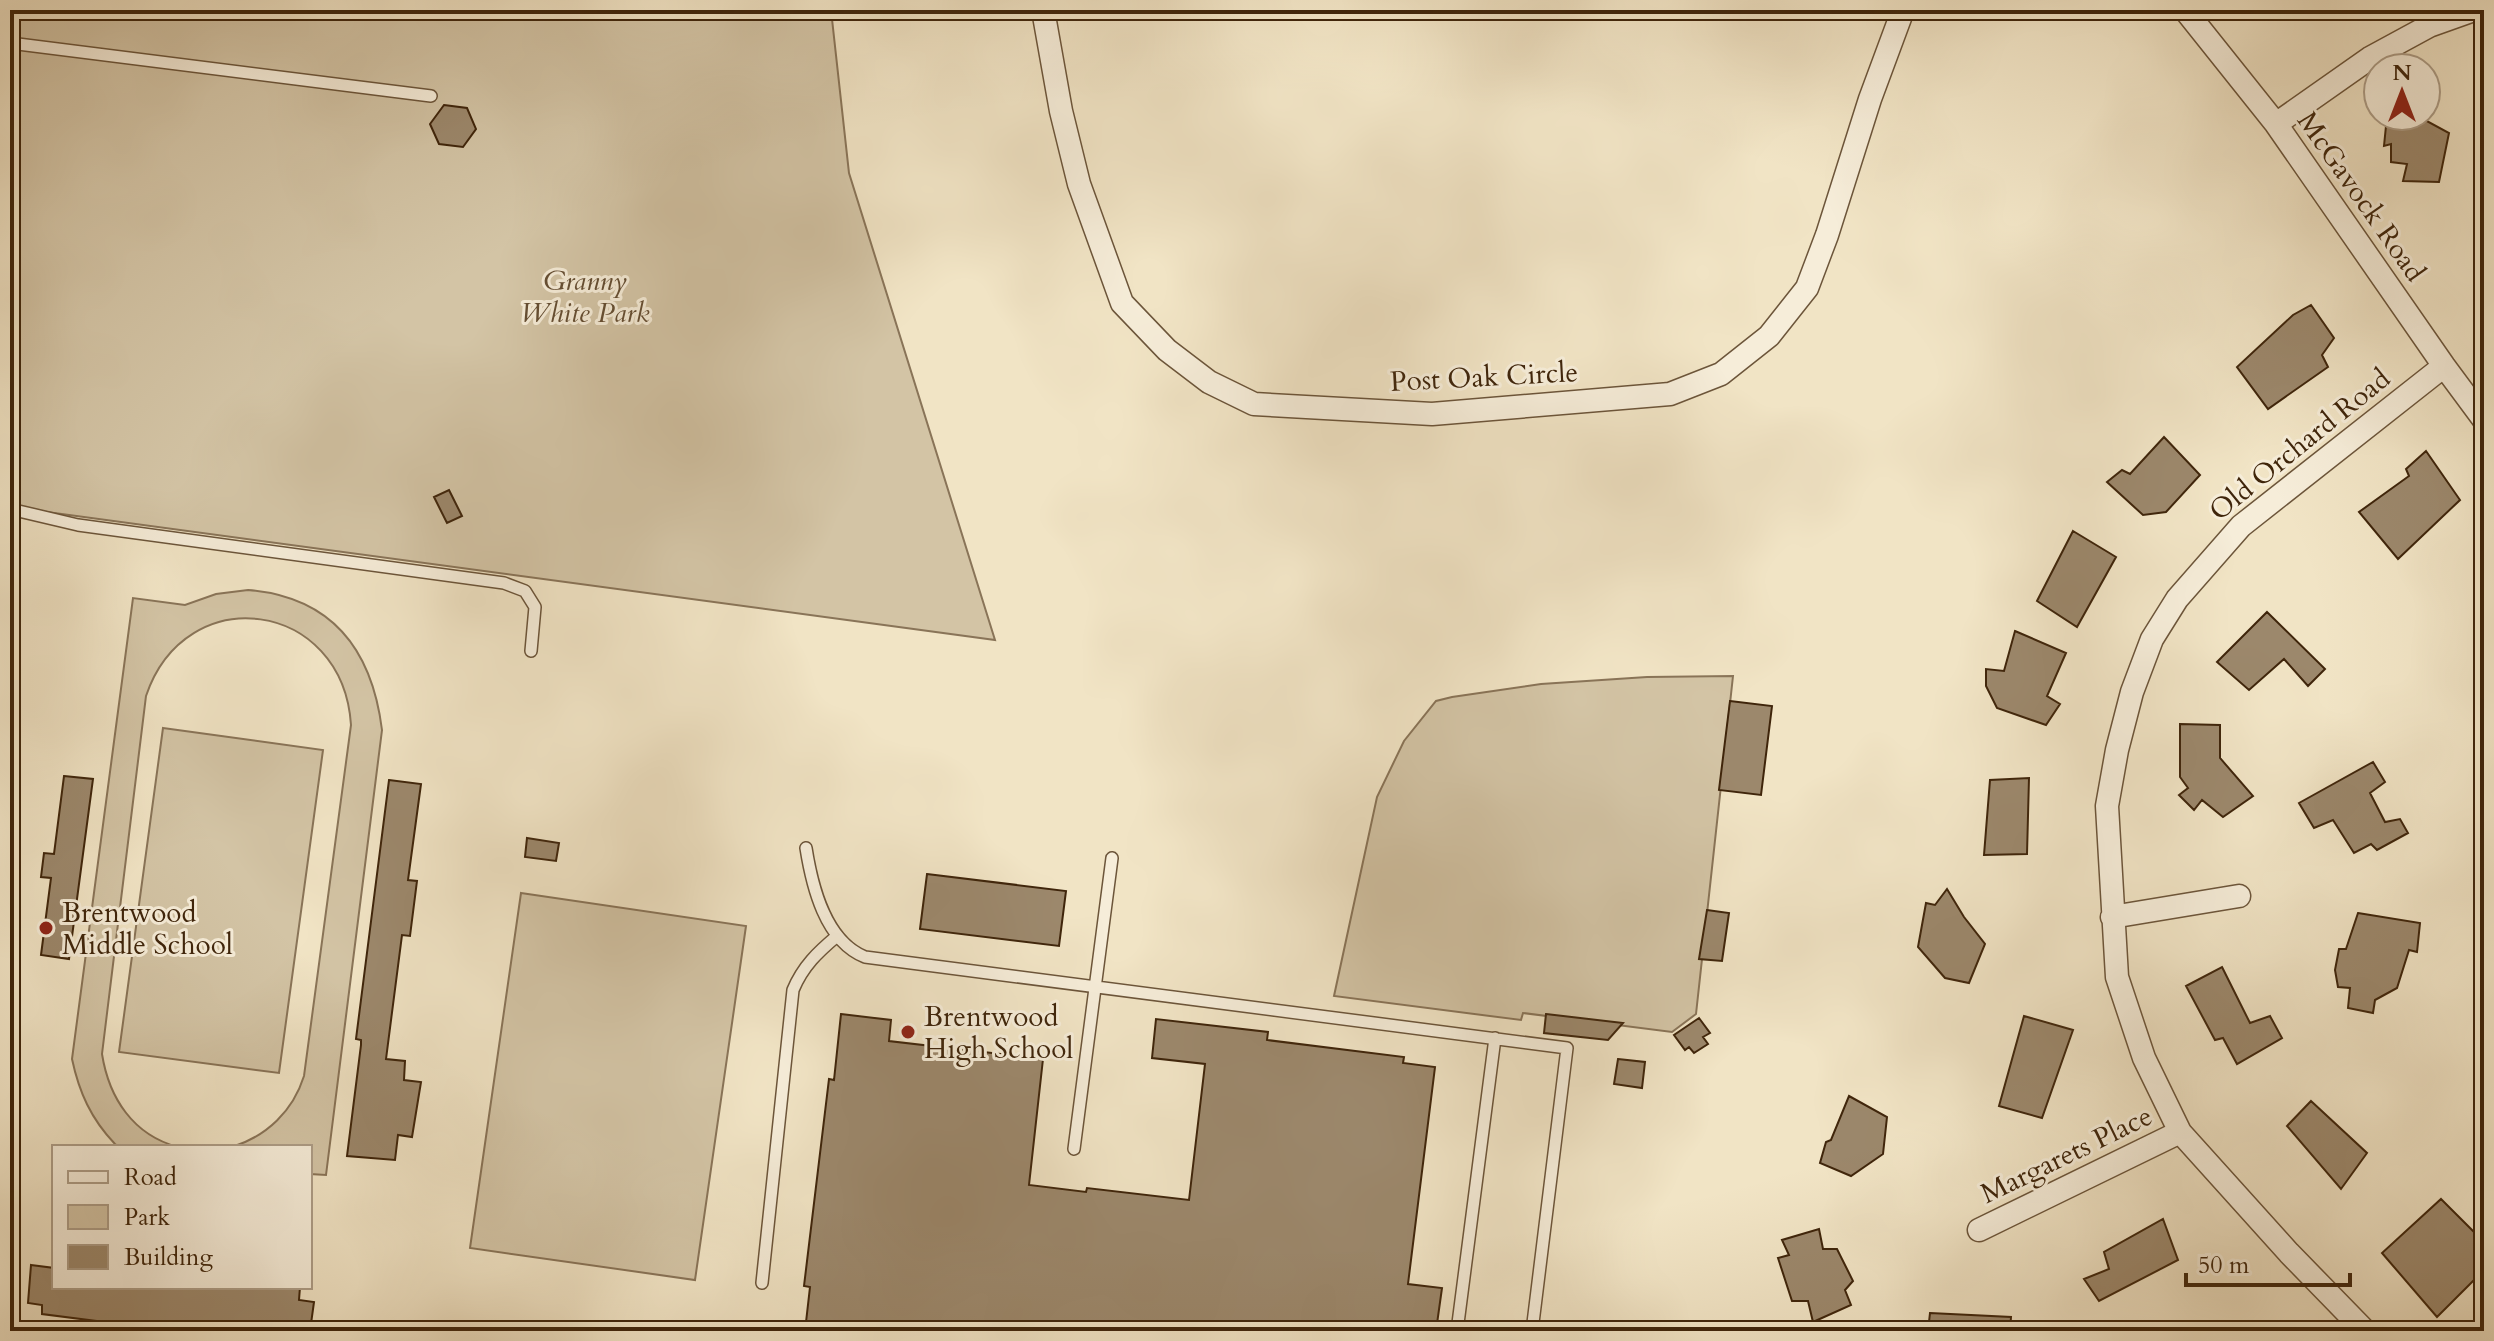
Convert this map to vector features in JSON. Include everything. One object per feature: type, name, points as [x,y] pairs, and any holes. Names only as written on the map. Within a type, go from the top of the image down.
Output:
[{"type":"street","name":"Post Oak Circle","points":[[1048,11],[1061,111],[1079,184],[1122,303],[1167,350],[1209,382],[1254,404],[1432,414],[1670,394],[1721,374],[1769,336],[1807,288],[1903,10]]},
{"type":"street","name":"McGavock Road","points":[[2185,10],[2276,124],[2484,420]]},
{"type":"street","points":[[2276,124],[2370,58],[2429,26],[2474,10]]},
{"type":"street","name":"Old Orchard Road","points":[[2365,1331],[2289,1253],[2180,1132],[2144,1058],[2117,977],[2107,806],[2132,692],[2152,639],[2177,599],[2241,526],[2444,366]]},
{"type":"street","points":[[2112,917],[2239,896]]},
{"type":"street","name":"Margarets Place","points":[[1979,1230],[2180,1132]]},
{"type":"lane","points":[[10,43],[431,96]]},
{"type":"lane","points":[[10,509],[78,525],[504,583],[525,591],[535,607],[531,651]]},
{"type":"lane","points":[[806,848],[814,887],[837,936],[849,949],[873,959],[1567,1048],[1532,1331]]},
{"type":"lane","points":[[1074,1149],[1112,858]]},
{"type":"lane","points":[[762,1283],[793,990],[798,977],[813,957],[837,936]]},
{"type":"lane","points":[[1457,1331],[1495,1038]]},
{"type":"green space","name":"Granny White Park","points":[[10,10],[831,10],[849,173],[995,640],[10,507]]},
{"type":"green space","points":[[248,590],[277,595],[325,616],[357,652],[369,675],[377,701],[382,730],[326,1175],[312,1174],[312,1145],[237,1145],[267,1129],[286,1111],[304,1076],[351,725],[342,683],[321,651],[293,630],[260,619],[226,620],[194,633],[166,658],[146,696],[102,1054],[110,1085],[126,1112],[148,1134],[173,1145],[115,1144],[87,1104],[72,1059],[133,598],[185,605],[216,594]]},
{"type":"green space","points":[[1733,676],[1696,1014],[1672,1032],[1523,1013],[1521,1020],[1334,996],[1377,797],[1404,741],[1436,701],[1541,684],[1647,677]]},
{"type":"green space","points":[[163,728],[323,750],[279,1073],[119,1052]]},
{"type":"green space","points":[[521,893],[746,926],[695,1280],[470,1248]]},
{"type":"building","points":[[444,105],[467,108],[476,129],[463,147],[439,144],[430,124]]},
{"type":"building","points":[[2442,129],[2449,133],[2439,182],[2403,181],[2407,164],[2391,162],[2391,144],[2384,146],[2385,132],[2442,132]]},
{"type":"building","points":[[2311,305],[2334,338],[2322,355],[2328,367],[2268,409],[2237,367],[2293,315]]},
{"type":"building","points":[[2164,437],[2200,475],[2166,512],[2143,515],[2107,482],[2122,470],[2130,474]]},
{"type":"building","points":[[2426,451],[2460,500],[2398,559],[2359,512],[2409,476],[2406,469]]},
{"type":"building","points":[[449,490],[462,516],[447,523],[434,497]]},
{"type":"building","points":[[2073,531],[2116,557],[2077,627],[2037,601]]},
{"type":"building","points":[[2267,612],[2325,669],[2308,686],[2284,659],[2249,690],[2217,662]]},
{"type":"building","points":[[2015,631],[2066,653],[2047,696],[2060,704],[2046,725],[1997,708],[1986,686],[1986,669],[2004,671]]},
{"type":"building","points":[[1730,701],[1772,706],[1761,795],[1719,790]]},
{"type":"building","points":[[2180,724],[2220,725],[2220,758],[2253,796],[2223,817],[2202,800],[2194,810],[2179,795],[2188,788],[2180,777]]},
{"type":"building","points":[[2373,762],[2385,782],[2370,793],[2385,822],[2400,819],[2408,833],[2377,850],[2371,844],[2354,853],[2333,820],[2314,828],[2299,803]]},
{"type":"building","points":[[64,776],[93,779],[69,959],[41,955],[51,878],[41,877],[44,853],[54,854]]},
{"type":"building","points":[[2029,778],[2027,854],[1984,855],[1990,780]]},
{"type":"building","points":[[389,780],[421,784],[408,880],[417,881],[410,936],[402,935],[386,1059],[405,1061],[404,1080],[421,1082],[412,1137],[398,1135],[395,1160],[347,1156],[361,1045],[361,1040],[356,1039]]},
{"type":"building","points":[[527,838],[559,843],[556,861],[525,857]]},
{"type":"building","points":[[927,874],[1066,891],[1059,946],[920,929]]},
{"type":"building","points":[[1947,889],[1985,944],[1969,983],[1945,978],[1918,947],[1926,903],[1935,905]]},
{"type":"building","points":[[1707,910],[1729,913],[1722,961],[1699,959]]},
{"type":"building","points":[[2358,913],[2420,923],[2417,952],[2409,950],[2397,988],[2375,1000],[2373,1013],[2348,1008],[2350,988],[2338,987],[2335,970],[2339,949],[2346,949]]},
{"type":"building","points":[[2222,967],[2250,1023],[2270,1016],[2282,1038],[2237,1064],[2223,1038],[2215,1040],[2186,986]]},
{"type":"building","points":[[841,1014],[891,1020],[889,1041],[1043,1059],[1029,1185],[1086,1192],[1087,1188],[1189,1200],[1205,1064],[1152,1058],[1156,1019],[1268,1032],[1267,1040],[1404,1057],[1403,1063],[1435,1067],[1408,1284],[1442,1288],[1436,1331],[805,1331],[810,1287],[804,1286],[829,1079],[834,1080]]},
{"type":"building","points":[[1546,1014],[1623,1023],[1608,1040],[1544,1033]]},
{"type":"building","points":[[2024,1016],[2073,1030],[2042,1118],[1999,1106]]},
{"type":"building","points":[[1699,1018],[1710,1033],[1703,1037],[1708,1044],[1694,1053],[1689,1047],[1685,1050],[1674,1035]]},
{"type":"building","points":[[1618,1059],[1645,1062],[1642,1088],[1614,1084]]},
{"type":"building","points":[[1849,1096],[1887,1117],[1883,1154],[1851,1176],[1820,1163],[1826,1142],[1831,1140]]},
{"type":"building","points":[[2311,1101],[2367,1153],[2341,1189],[2287,1126]]},
{"type":"building","points":[[2441,1199],[2484,1242],[2484,1270],[2437,1317],[2382,1253]]},
{"type":"building","points":[[2163,1219],[2178,1260],[2099,1301],[2084,1279],[2109,1269],[2104,1252]]},
{"type":"building","points":[[1819,1229],[1823,1249],[1837,1249],[1853,1281],[1845,1290],[1851,1305],[1813,1322],[1808,1301],[1792,1301],[1778,1258],[1789,1255],[1782,1240]]},
{"type":"building","points":[[31,1265],[52,1268],[52,1289],[300,1289],[299,1300],[314,1302],[310,1331],[175,1331],[42,1314],[42,1305],[28,1303]]},
{"type":"building","points":[[1930,1313],[2011,1317],[2010,1331],[1928,1331]]},
{"type":"place","name":"Brentwood Middle School","points":[[46,928]]},
{"type":"place","name":"Brentwood High School","points":[[908,1032]]}]
